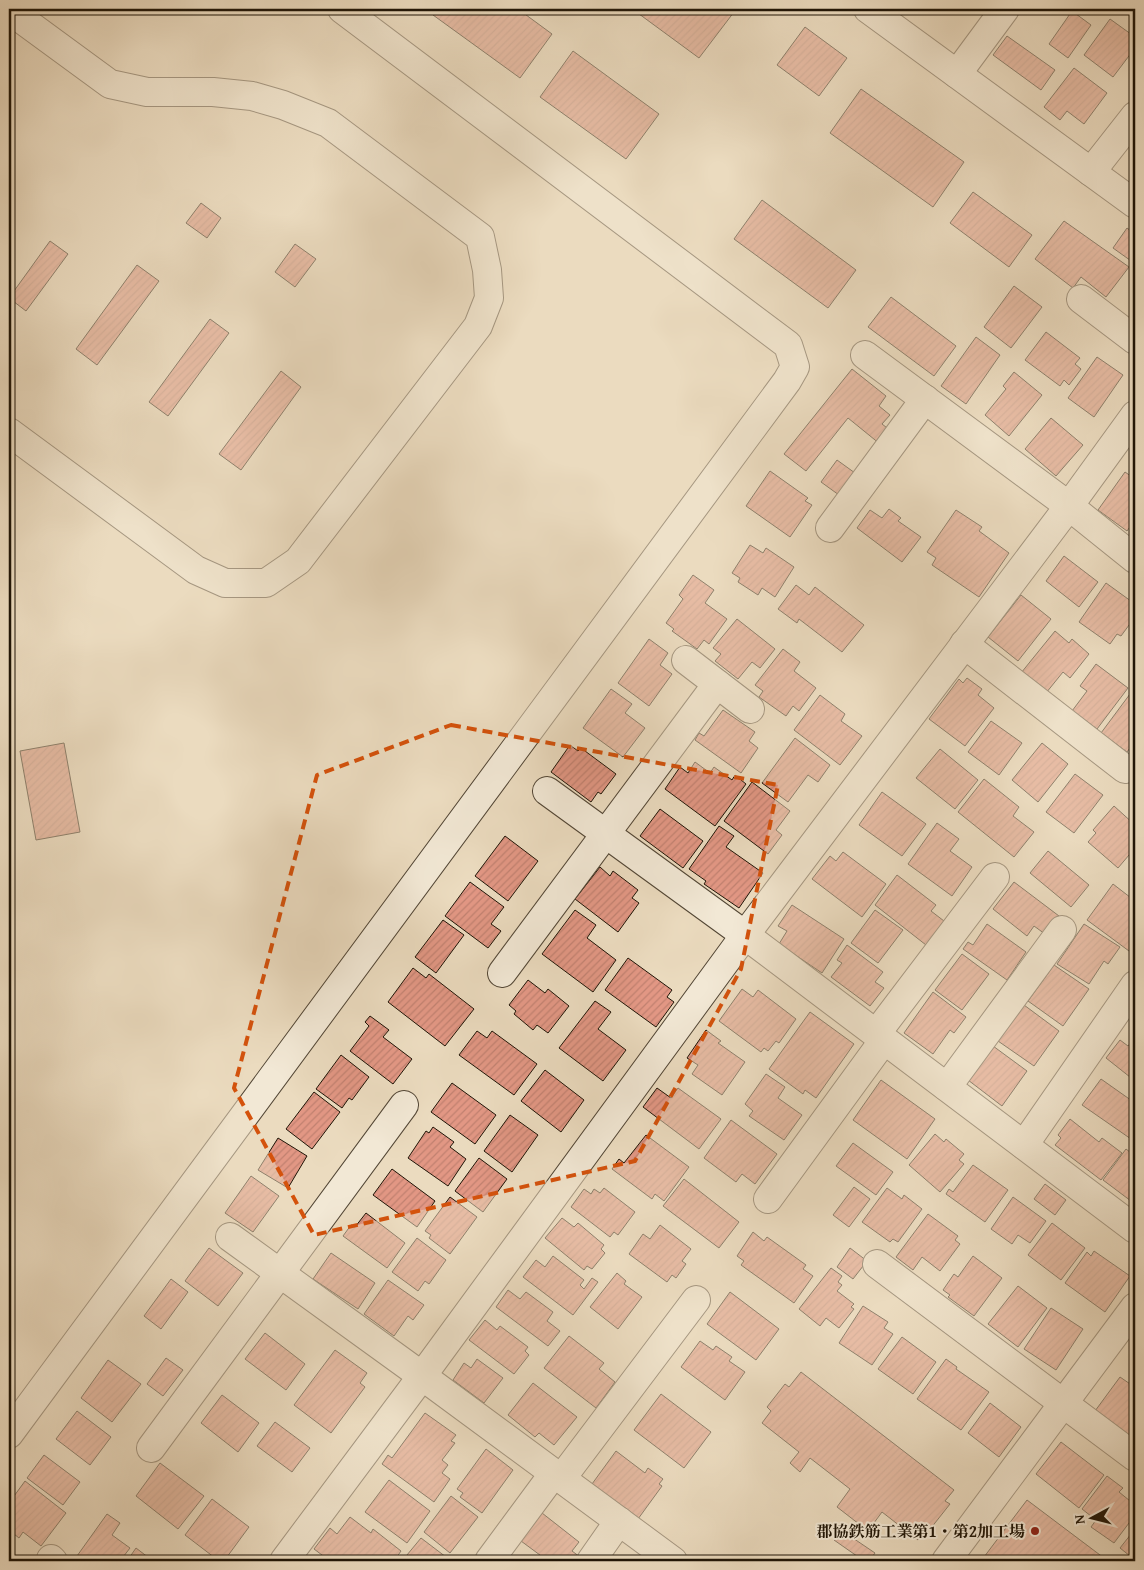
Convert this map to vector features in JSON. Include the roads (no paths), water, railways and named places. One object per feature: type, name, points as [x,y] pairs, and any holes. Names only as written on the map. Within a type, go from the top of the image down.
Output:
[{"type":"street","points":[[9,1434],[787,381],[795,367],[788,345],[342,9]]},
{"type":"street","points":[[868,9],[1135,204]]},
{"type":"street","points":[[957,74],[1005,9]]},
{"type":"street","points":[[9,10],[110,84],[147,92],[213,92],[252,96],[283,104],[328,123],[480,237],[487,270],[489,298],[478,326],[298,561],[266,583],[225,583],[196,570],[9,432]]},
{"type":"street","points":[[1092,172],[1135,116]]},
{"type":"street","points":[[1081,299],[1135,340]]},
{"type":"street","points":[[865,355],[1069,506],[1135,559]]},
{"type":"street","points":[[830,528],[925,399]]},
{"type":"street","points":[[284,1561],[746,935],[1069,506],[1135,415]]},
{"type":"street","points":[[964,644],[1125,769]]},
{"type":"street","points":[[686,660],[750,709]]},
{"type":"street","points":[[502,973],[717,684]]},
{"type":"street","points":[[547,790],[746,935],[1135,1228]]},
{"type":"street","points":[[768,1200],[880,1037],[995,877]]},
{"type":"street","points":[[947,1087],[1062,930]]},
{"type":"street","points":[[1024,1145],[1135,985]]},
{"type":"street","points":[[151,1448],[404,1105]]},
{"type":"street","points":[[230,1238],[422,1376],[673,1561]]},
{"type":"street","points":[[877,1264],[1135,1457]]},
{"type":"street","points":[[489,1561],[696,1300]]},
{"type":"street","points":[[946,1561],[1135,1307]]},
{"type":"street","points":[[592,1561],[619,1521]]},
{"type":"place","name":"郡協鉄筋工業第1・第2加工場","points":[[1035,1531]]}]
